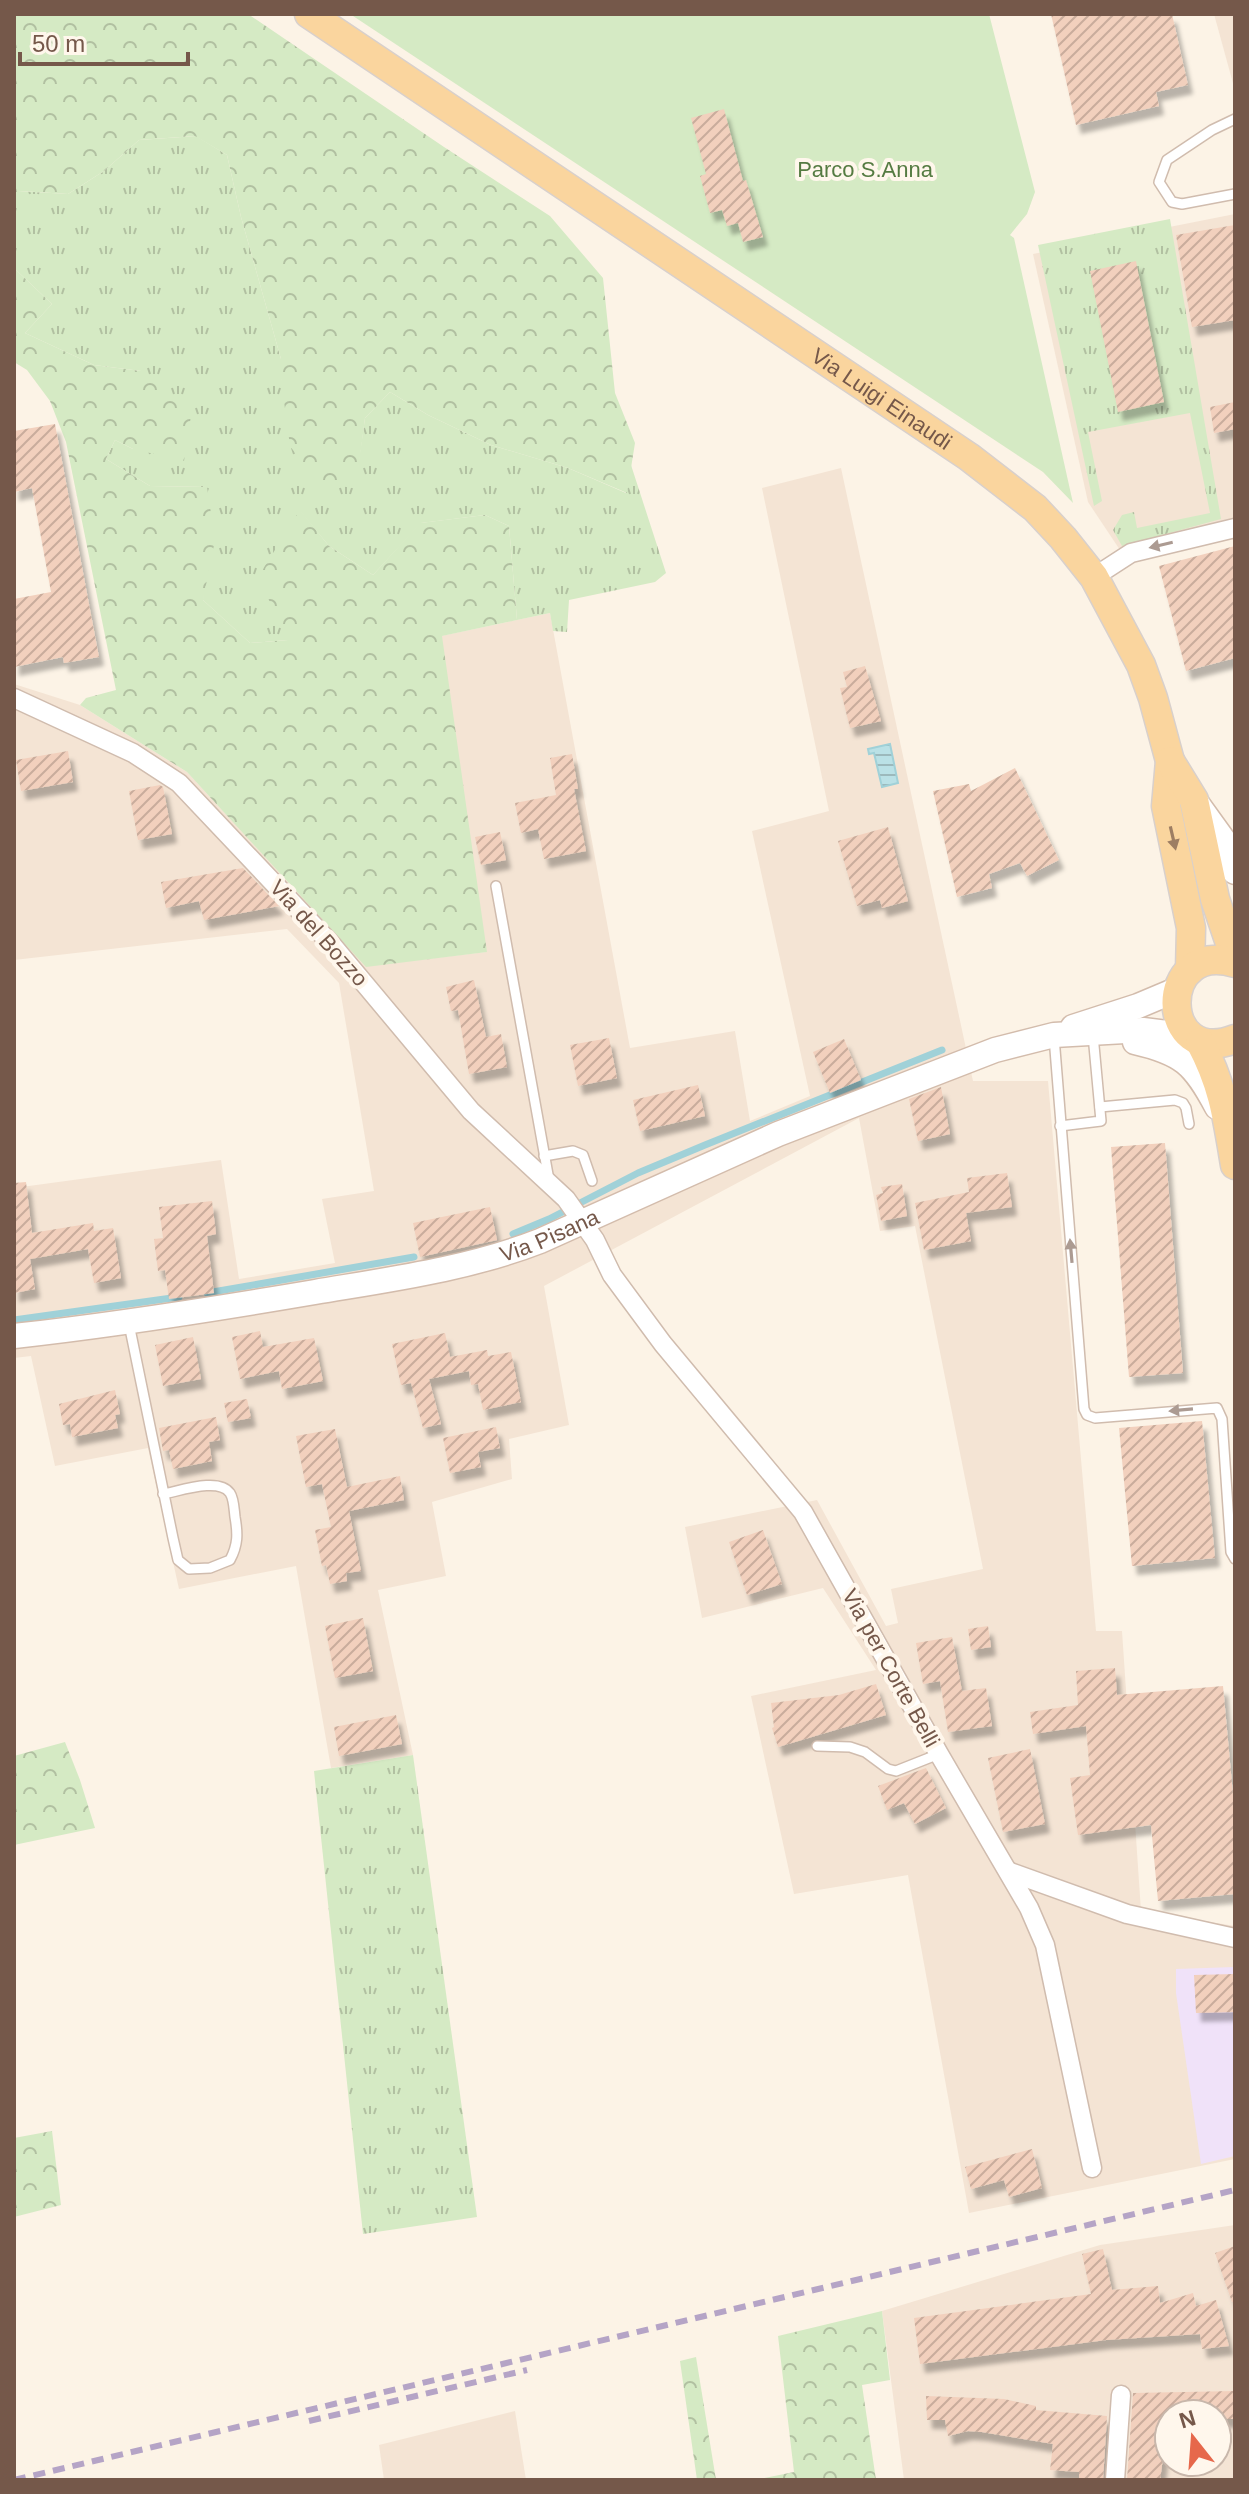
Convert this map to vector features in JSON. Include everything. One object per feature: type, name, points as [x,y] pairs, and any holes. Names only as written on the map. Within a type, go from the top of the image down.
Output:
[{"type":"main road","name":"Via Luigi Einaudi","points":[[309,14],[969,457],[1035,508],[1063,538],[1094,577],[1141,665],[1153,698],[1170,761],[1166,806],[1191,928],[1183,980]]},
{"type":"main road","points":[[1170,761],[1227,845],[1235,872]]},
{"type":"main road","points":[[1194,800],[1215,899],[1235,961]]},
{"type":"main road","name":"Via Pisana","points":[[14,1336],[214,1309],[462,1266],[503,1255],[575,1211],[674,1178],[791,1128],[995,1050],[1054,1035],[1138,1006],[1211,961],[1235,961]]},
{"type":"main road","points":[[1183,980],[1175,1009],[1219,1079],[1235,1165]]},
{"type":"main road","name":"Via Pisana","points":[[1054,1035],[1143,1030],[1217,1043],[1235,1039]]},
{"type":"main road","points":[[1093,1035],[1162,1048],[1179,1056],[1199,1076],[1229,1129]]},
{"type":"street","points":[[1094,577],[1131,553],[1235,528]]},
{"type":"street","name":"Via del Bozzo","points":[[14,698],[133,753],[179,783],[333,946],[471,1111],[550,1183],[575,1211]]},
{"type":"street","name":"Via per Corte Belli","points":[[575,1211],[612,1275],[663,1344],[803,1512],[939,1754],[1010,1872],[1045,1945],[1092,2168]]},
{"type":"street","points":[[1010,1872],[1127,1914],[1235,1938]]},
{"type":"street","points":[[1115,2480],[1121,2395]]},
{"type":"lane","points":[[1235,119],[1212,130],[1167,160],[1159,182],[1172,202],[1182,204],[1235,194]]},
{"type":"lane","points":[[496,886],[550,1183]]},
{"type":"lane","points":[[1054,1035],[1084,1409],[1087,1415],[1095,1418],[1217,1408],[1222,1419],[1231,1552],[1235,1559]]},
{"type":"lane","points":[[1060,1126],[1101,1121],[1093,1035]]},
{"type":"lane","points":[[1100,1107],[1175,1100],[1186,1108],[1189,1124]]},
{"type":"lane","points":[[544,1156],[573,1151],[583,1155],[592,1181]]},
{"type":"lane","points":[[128,1321],[163,1494],[178,1560],[189,1569],[210,1568],[230,1560],[238,1535],[228,1490],[220,1485],[204,1485],[163,1494]]},
{"type":"lane","points":[[817,1746],[850,1747],[865,1752],[888,1769],[896,1771],[939,1754]]},
{"type":"shaded area","points":[[1214,14],[1235,14],[1235,87],[1234,87]]},
{"type":"shaded area","points":[[1235,214],[1235,518],[1120,550],[1088,502],[1033,254]]},
{"type":"shaded area","points":[[841,468],[973,1081],[1048,1081],[1096,1631],[1122,1631],[1141,1911],[1235,1926],[1235,2159],[969,2213],[908,1875],[794,1894],[751,1696],[876,1670],[823,1588],[702,1618],[685,1527],[817,1500],[886,1626],[898,1623],[891,1589],[983,1569],[915,1226],[880,1231],[859,1118],[544,1286],[569,1425],[509,1439],[512,1479],[432,1502],[446,1576],[378,1590],[413,1755],[331,1768],[296,1566],[179,1589],[148,1448],[55,1466],[31,1356],[14,1358],[14,1188],[221,1160],[239,1279],[335,1263],[322,1199],[374,1191],[339,983],[287,929],[14,960],[14,684],[80,705],[187,772],[366,966],[486,952],[441,636],[550,613],[630,1048],[735,1031],[750,1121],[810,1096],[752,831],[829,811],[762,488]]},
{"type":"shaded area","points":[[1235,1967],[1235,2156],[1201,2164],[1176,1993],[1176,1969]]},
{"type":"shaded area","points":[[1235,2225],[1235,2480],[904,2480],[882,2311],[1100,2245]]},
{"type":"shaded area","points":[[515,2411],[526,2480],[384,2480],[379,2445]]},
{"type":"green space","points":[[14,14],[248,14],[550,216],[603,278],[615,393],[635,443],[627,493],[568,468],[491,445],[428,415],[390,392],[365,418],[356,488],[318,484],[290,446],[281,359],[227,155],[195,136],[139,140],[104,171],[68,194],[19,191],[14,196]]},
{"type":"green space","name":"Parco S.Anna","points":[[350,14],[989,14],[1035,192],[1027,214],[1010,235],[1014,238],[1073,503],[1043,472]]},
{"type":"green space","points":[[196,136],[227,155],[281,359],[281,379],[355,488],[365,418],[390,392],[428,415],[491,445],[568,468],[626,493],[631,465],[666,573],[655,582],[569,600],[567,632],[553,631],[550,613],[517,620],[509,526],[485,515],[421,523],[373,575],[329,546],[300,511],[288,640],[250,643],[203,600],[207,487],[150,486],[106,459],[115,440],[133,449],[141,371],[94,365],[25,333],[52,304],[14,268],[14,196],[18,191],[68,194],[104,171],[139,140]]},
{"type":"green space","points":[[1170,219],[1221,519],[1122,546],[1113,530],[1122,515],[1134,512],[1137,528],[1210,513],[1190,413],[1088,432],[1102,501],[1094,506],[1038,245]]},
{"type":"green space","points":[[14,268],[52,304],[25,333],[94,365],[141,371],[192,409],[184,461],[133,449],[115,440],[106,459],[150,486],[207,487],[215,540],[203,600],[250,643],[288,640],[258,577],[300,510],[329,546],[373,575],[420,523],[485,515],[509,526],[517,620],[442,636],[487,952],[366,967],[187,772],[80,705],[86,698],[116,690],[66,442],[50,401],[27,370],[14,362]]},
{"type":"green space","points":[[65,1742],[95,1828],[14,1845],[14,1756]]},
{"type":"green space","points":[[413,1755],[477,2217],[363,2234],[314,1771]]},
{"type":"green space","points":[[52,2131],[61,2205],[14,2217],[14,2138]]},
{"type":"green space","points":[[882,2311],[890,2380],[862,2385],[876,2480],[755,2480],[794,2472],[778,2336]]},
{"type":"green space","points":[[696,2357],[716,2480],[697,2480],[680,2361]]},
{"type":"water","points":[[890,744],[898,783],[882,787],[874,753],[869,754],[868,749]]},
{"type":"building","points":[[1051,14],[1172,14],[1188,85],[1156,92],[1159,106],[1076,125]]},
{"type":"building","points":[[724,109],[743,181],[746,180],[763,237],[743,242],[738,223],[727,226],[722,210],[710,213],[700,176],[706,174],[691,118]]},
{"type":"building","points":[[1235,225],[1235,320],[1192,327],[1176,235]]},
{"type":"building","points":[[1136,261],[1164,402],[1118,412],[1090,271]]},
{"type":"building","points":[[1235,402],[1235,429],[1214,433],[1210,407]]},
{"type":"building","points":[[55,424],[99,657],[64,663],[63,657],[14,667],[14,599],[51,592],[32,488],[14,492],[14,431]]},
{"type":"building","points":[[1235,546],[1235,658],[1186,671],[1159,566]]},
{"type":"building","points":[[865,666],[881,721],[850,728],[840,688],[847,687],[843,672]]},
{"type":"building","points":[[68,751],[73,782],[21,791],[16,760]]},
{"type":"building","points":[[572,754],[578,789],[574,789],[586,851],[544,859],[538,829],[521,833],[515,803],[556,795],[550,758]]},
{"type":"building","points":[[1015,768],[1059,860],[1027,876],[1020,863],[989,874],[992,888],[957,897],[933,791],[969,784],[971,791]]},
{"type":"building","points":[[163,787],[172,834],[138,840],[129,791]]},
{"type":"building","points":[[888,827],[908,901],[882,908],[880,900],[857,906],[838,841]]},
{"type":"building","points":[[500,832],[506,860],[481,865],[475,837]]},
{"type":"building","points":[[243,868],[279,906],[204,920],[199,901],[166,908],[161,882]]},
{"type":"building","points":[[474,980],[486,1037],[501,1034],[507,1067],[469,1074],[458,1010],[451,1011],[446,987]]},
{"type":"building","points":[[609,1038],[617,1078],[578,1086],[570,1045]]},
{"type":"building","points":[[844,1039],[861,1080],[830,1093],[813,1052]]},
{"type":"building","points":[[698,1085],[705,1116],[640,1131],[633,1100]]},
{"type":"building","points":[[941,1087],[950,1134],[918,1141],[909,1099]]},
{"type":"building","points":[[1165,1143],[1183,1373],[1129,1377],[1111,1147]]},
{"type":"building","points":[[1007,1173],[1012,1207],[966,1213],[971,1241],[924,1250],[915,1203],[969,1192],[967,1178]]},
{"type":"building","points":[[26,1182],[32,1233],[93,1223],[94,1231],[113,1228],[121,1278],[94,1283],[88,1249],[30,1259],[35,1289],[14,1293],[14,1183]]},
{"type":"building","points":[[902,1184],[907,1216],[881,1221],[876,1195],[883,1193],[881,1187]]},
{"type":"building","points":[[212,1201],[216,1234],[207,1236],[214,1293],[169,1299],[165,1270],[158,1271],[154,1239],[163,1238],[159,1207]]},
{"type":"building","points":[[490,1207],[497,1240],[420,1257],[413,1223]]},
{"type":"building","points":[[260,1331],[263,1347],[314,1338],[323,1381],[282,1389],[279,1371],[240,1379],[232,1337]]},
{"type":"building","points":[[445,1333],[450,1357],[487,1350],[488,1356],[511,1352],[521,1402],[483,1410],[478,1384],[471,1385],[469,1371],[429,1379],[441,1424],[423,1428],[411,1383],[401,1385],[392,1344]]},
{"type":"building","points":[[193,1337],[201,1379],[163,1386],[155,1345]]},
{"type":"building","points":[[115,1390],[120,1414],[115,1415],[118,1428],[72,1437],[70,1424],[63,1425],[59,1404]]},
{"type":"building","points":[[247,1399],[251,1418],[228,1422],[224,1403]]},
{"type":"building","points":[[216,1417],[220,1440],[209,1442],[212,1461],[173,1469],[169,1450],[163,1451],[159,1428]]},
{"type":"building","points":[[1202,1421],[1215,1558],[1132,1566],[1119,1428]]},
{"type":"building","points":[[496,1427],[500,1448],[478,1452],[481,1467],[450,1473],[443,1438]]},
{"type":"building","points":[[335,1429],[347,1487],[400,1476],[404,1500],[349,1511],[361,1571],[346,1573],[347,1581],[330,1584],[326,1565],[322,1566],[315,1530],[331,1527],[322,1484],[306,1487],[296,1436]]},
{"type":"building","points":[[763,1530],[782,1584],[747,1595],[729,1542]]},
{"type":"building","points":[[363,1618],[373,1671],[335,1678],[325,1626]]},
{"type":"building","points":[[988,1626],[991,1647],[971,1650],[968,1629]]},
{"type":"building","points":[[952,1637],[962,1691],[986,1688],[992,1726],[948,1732],[940,1681],[923,1684],[916,1643]]},
{"type":"building","points":[[1115,1668],[1117,1695],[1223,1686],[1235,1817],[1235,1894],[1158,1901],[1151,1825],[1078,1835],[1070,1778],[1090,1775],[1086,1726],[1033,1734],[1030,1712],[1078,1705],[1076,1671]]},
{"type":"building","points":[[876,1684],[886,1715],[778,1747],[772,1728],[771,1703],[839,1695]]},
{"type":"building","points":[[396,1715],[402,1744],[339,1756],[334,1727]]},
{"type":"building","points":[[1030,1749],[1045,1824],[1003,1832],[988,1758]]},
{"type":"building","points":[[926,1768],[946,1808],[915,1824],[904,1803],[887,1810],[878,1786]]},
{"type":"building","points":[[1235,1974],[1235,2012],[1196,2013],[1194,1975]]},
{"type":"building","points":[[1032,2149],[1042,2188],[1009,2197],[1004,2180],[971,2189],[965,2167]]},
{"type":"building","points":[[1235,2246],[1235,2302],[1232,2302],[1215,2253]]},
{"type":"building","points":[[1103,2249],[1112,2290],[1158,2286],[1160,2303],[1193,2293],[1196,2306],[1216,2300],[1229,2346],[1202,2349],[1200,2334],[1106,2340],[920,2364],[914,2318],[1091,2294],[1082,2254]]},
{"type":"building","points":[[1235,2391],[1235,2419],[1233,2398],[1153,2398],[1153,2478],[1160,2480],[1127,2480],[1133,2393]]},
{"type":"building","points":[[926,2396],[1004,2399],[1036,2406],[1036,2410],[1107,2416],[1103,2480],[1079,2480],[1079,2472],[1050,2470],[1053,2444],[982,2432],[968,2431],[948,2436],[945,2420],[927,2420]]},
{"type":"waterway","points":[[513,1234],[638,1173],[942,1050]]},
{"type":"waterway","points":[[207,1293],[414,1257]]},
{"type":"waterway","points":[[14,1320],[179,1297]]},
{"type":"railway","points":[[14,2480],[1235,2190]]},
{"type":"railway","points":[[309,2421],[527,2370]]}]
